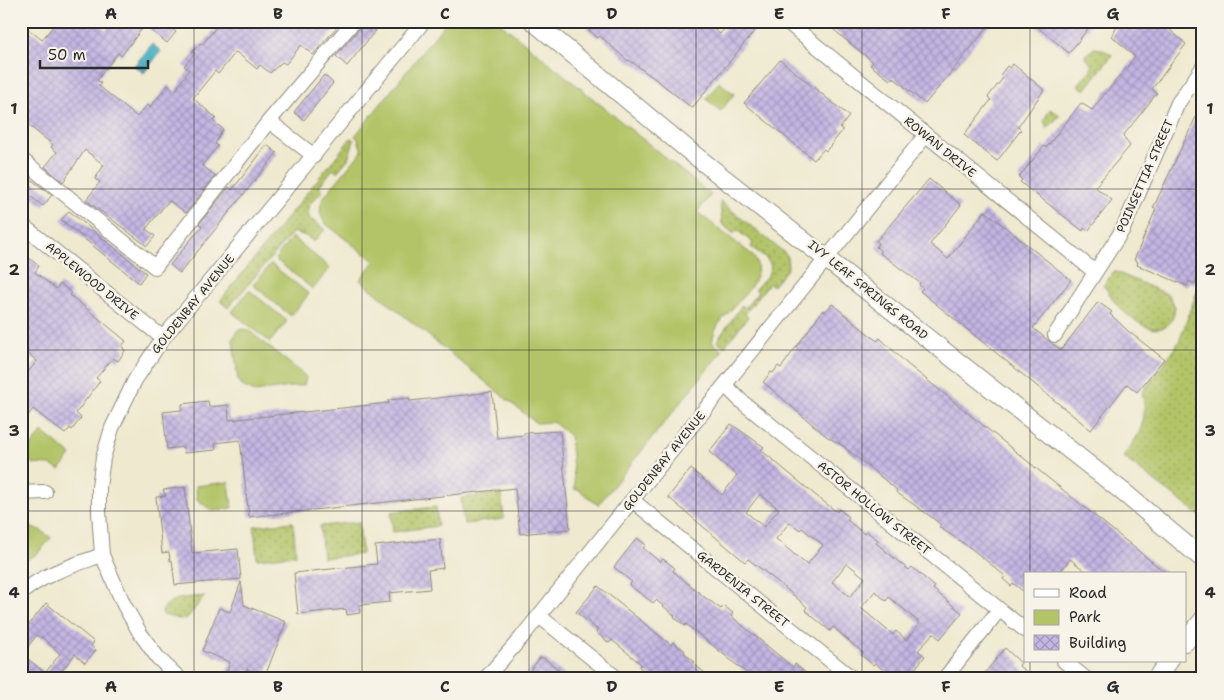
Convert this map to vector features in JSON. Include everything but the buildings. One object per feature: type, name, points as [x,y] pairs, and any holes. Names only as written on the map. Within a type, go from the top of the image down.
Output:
[{"type":"street","points":[[21,159],[155,267],[269,121],[354,21]]},
{"type":"street","name":"GOLDENBAY AVENUE","points":[[180,679],[158,658],[140,633],[124,605],[102,555],[99,487],[103,458],[112,428],[135,380],[163,338],[424,21]]},
{"type":"street","name":"IVY LEAF SPRINGS ROAD","points":[[533,21],[693,154],[828,258],[1122,491],[1203,559]]},
{"type":"street","name":"ROWAN DRIVE","points":[[786,21],[925,136],[1095,272]]},
{"type":"street","name":"POINSETTIA STREET","points":[[1055,335],[1123,229],[1178,103],[1203,67]]},
{"type":"street","points":[[269,121],[314,156]]},
{"type":"street","name":"GOLDENBAY AVENUE","points":[[485,679],[539,616],[925,136]]},
{"type":"street","name":"APPLEWOOD DRIVE","points":[[21,224],[163,338]]},
{"type":"street","name":"ASTOR HOLLOW STREET","points":[[725,385],[1024,629]]},
{"type":"street","points":[[21,493],[45,492]]},
{"type":"street","name":"GARDENIA STREET","points":[[632,500],[853,679]]},
{"type":"street","points":[[21,593],[32,584],[55,572],[102,555]]},
{"type":"street","points":[[944,679],[1000,610]]},
{"type":"street","points":[[539,616],[618,679]]},
{"type":"street","points":[[1186,641],[1203,620]]},
{"type":"street","points":[[1065,662],[1086,679]]},
{"type":"street","points":[[1156,679],[1169,662]]},
{"type":"green space","points":[[447,21],[498,21],[711,195],[697,212],[751,254],[757,263],[757,272],[747,292],[715,331],[712,342],[722,351],[598,505],[578,489],[575,490],[570,436],[553,422],[536,423],[360,280],[374,261],[326,224],[321,215],[320,208],[323,198],[362,151],[355,136]]},
{"type":"green space","points":[[1094,48],[1102,49],[1112,55],[1085,90],[1078,85],[1093,66],[1084,57]]},
{"type":"green space","points":[[719,82],[734,94],[721,111],[706,99]]},
{"type":"green space","points":[[1050,109],[1060,115],[1047,129],[1044,120]]},
{"type":"green space","points":[[351,138],[354,140],[348,159],[337,172],[333,169],[319,186],[323,190],[308,206],[309,218],[325,229],[314,242],[306,236],[293,232],[228,308],[220,301]]},
{"type":"green space","points":[[720,201],[787,255],[788,268],[773,286],[769,283],[745,314],[748,317],[724,347],[717,341],[742,305],[745,308],[758,292],[755,289],[768,275],[771,266],[766,258],[751,247],[753,243],[737,230],[734,234],[722,224]]},
{"type":"green space","points":[[292,237],[330,268],[313,289],[275,259]]},
{"type":"green space","points":[[271,264],[309,294],[291,316],[253,285]]},
{"type":"green space","points":[[1114,271],[1169,295],[1175,307],[1171,321],[1164,327],[1152,328],[1139,323],[1121,309],[1103,286]]},
{"type":"green space","points":[[1203,275],[1203,518],[1123,457],[1134,442],[1141,427],[1144,411],[1142,393],[1179,342]]},
{"type":"green space","points":[[249,290],[287,321],[270,342],[232,312]]},
{"type":"green space","points":[[242,329],[248,330],[303,374],[306,377],[304,385],[255,392],[242,386],[238,380],[233,339],[237,331]]},
{"type":"green space","points":[[42,432],[71,455],[60,470],[50,465],[34,464],[24,456]]},
{"type":"green space","points":[[229,482],[232,508],[212,511],[197,499],[196,486]]},
{"type":"green space","points":[[501,493],[504,519],[464,524],[461,498]]},
{"type":"green space","points":[[436,507],[438,526],[393,532],[391,512]]},
{"type":"green space","points":[[293,522],[296,555],[257,559],[254,526]]},
{"type":"green space","points":[[359,522],[362,554],[323,558],[320,526]]},
{"type":"green space","points":[[28,527],[40,530],[51,538],[37,554],[21,563],[21,536]]},
{"type":"green space","points":[[205,596],[187,618],[180,619],[163,615],[162,612],[165,607],[174,600]]},
{"type":"green space","points":[[1203,662],[1203,679],[1189,679]]},
{"type":"water","points":[[152,44],[161,51],[144,73],[134,66]]}]
